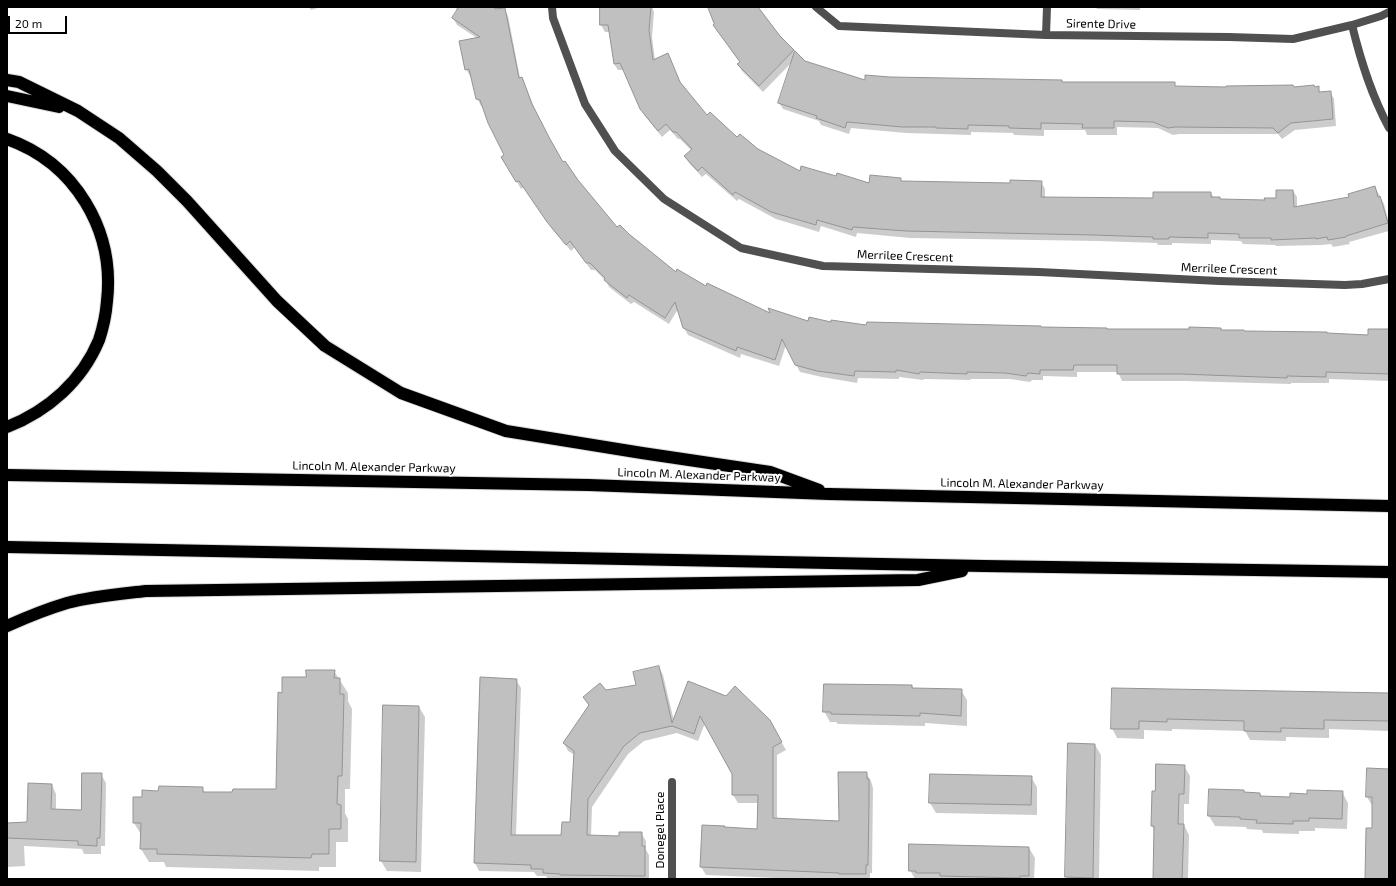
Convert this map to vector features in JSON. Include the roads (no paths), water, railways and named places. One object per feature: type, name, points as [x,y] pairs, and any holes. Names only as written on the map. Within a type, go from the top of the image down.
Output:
[{"type":"highway","points":[[7,80],[19,82],[78,111],[119,138],[157,171],[224,241],[277,301],[325,346],[401,393],[506,431],[642,454],[770,472],[830,494]]},
{"type":"highway","points":[[7,96],[78,111]]},
{"type":"highway","points":[[7,139],[34,150],[70,181],[87,203],[99,228],[107,258],[109,284],[106,311],[99,339],[88,361],[71,385],[48,406],[20,422],[7,427]]},
{"type":"highway","name":"Lincoln M. Alexander Parkway","points":[[7,475],[589,484],[830,494],[1389,506]]},
{"type":"highway","points":[[7,547],[984,566],[1389,572]]},
{"type":"highway","points":[[7,626],[68,602],[146,591],[918,580],[984,566]]},
{"type":"street","name":"Merrilee Crescent","points":[[552,7],[553,18],[585,104],[615,150],[664,199],[741,248],[823,266],[1039,272],[1219,281],[1345,285],[1362,284],[1389,279]]},
{"type":"street","name":"Sirente Drive","points":[[816,7],[839,26],[1046,35],[1293,39],[1352,25],[1389,12]]},
{"type":"street","points":[[1046,7],[1046,35]]},
{"type":"street","points":[[1352,25],[1358,54],[1367,80],[1377,106],[1389,128]]},
{"type":"street","name":"Donegel Place","points":[[672,782],[672,879]]}]
